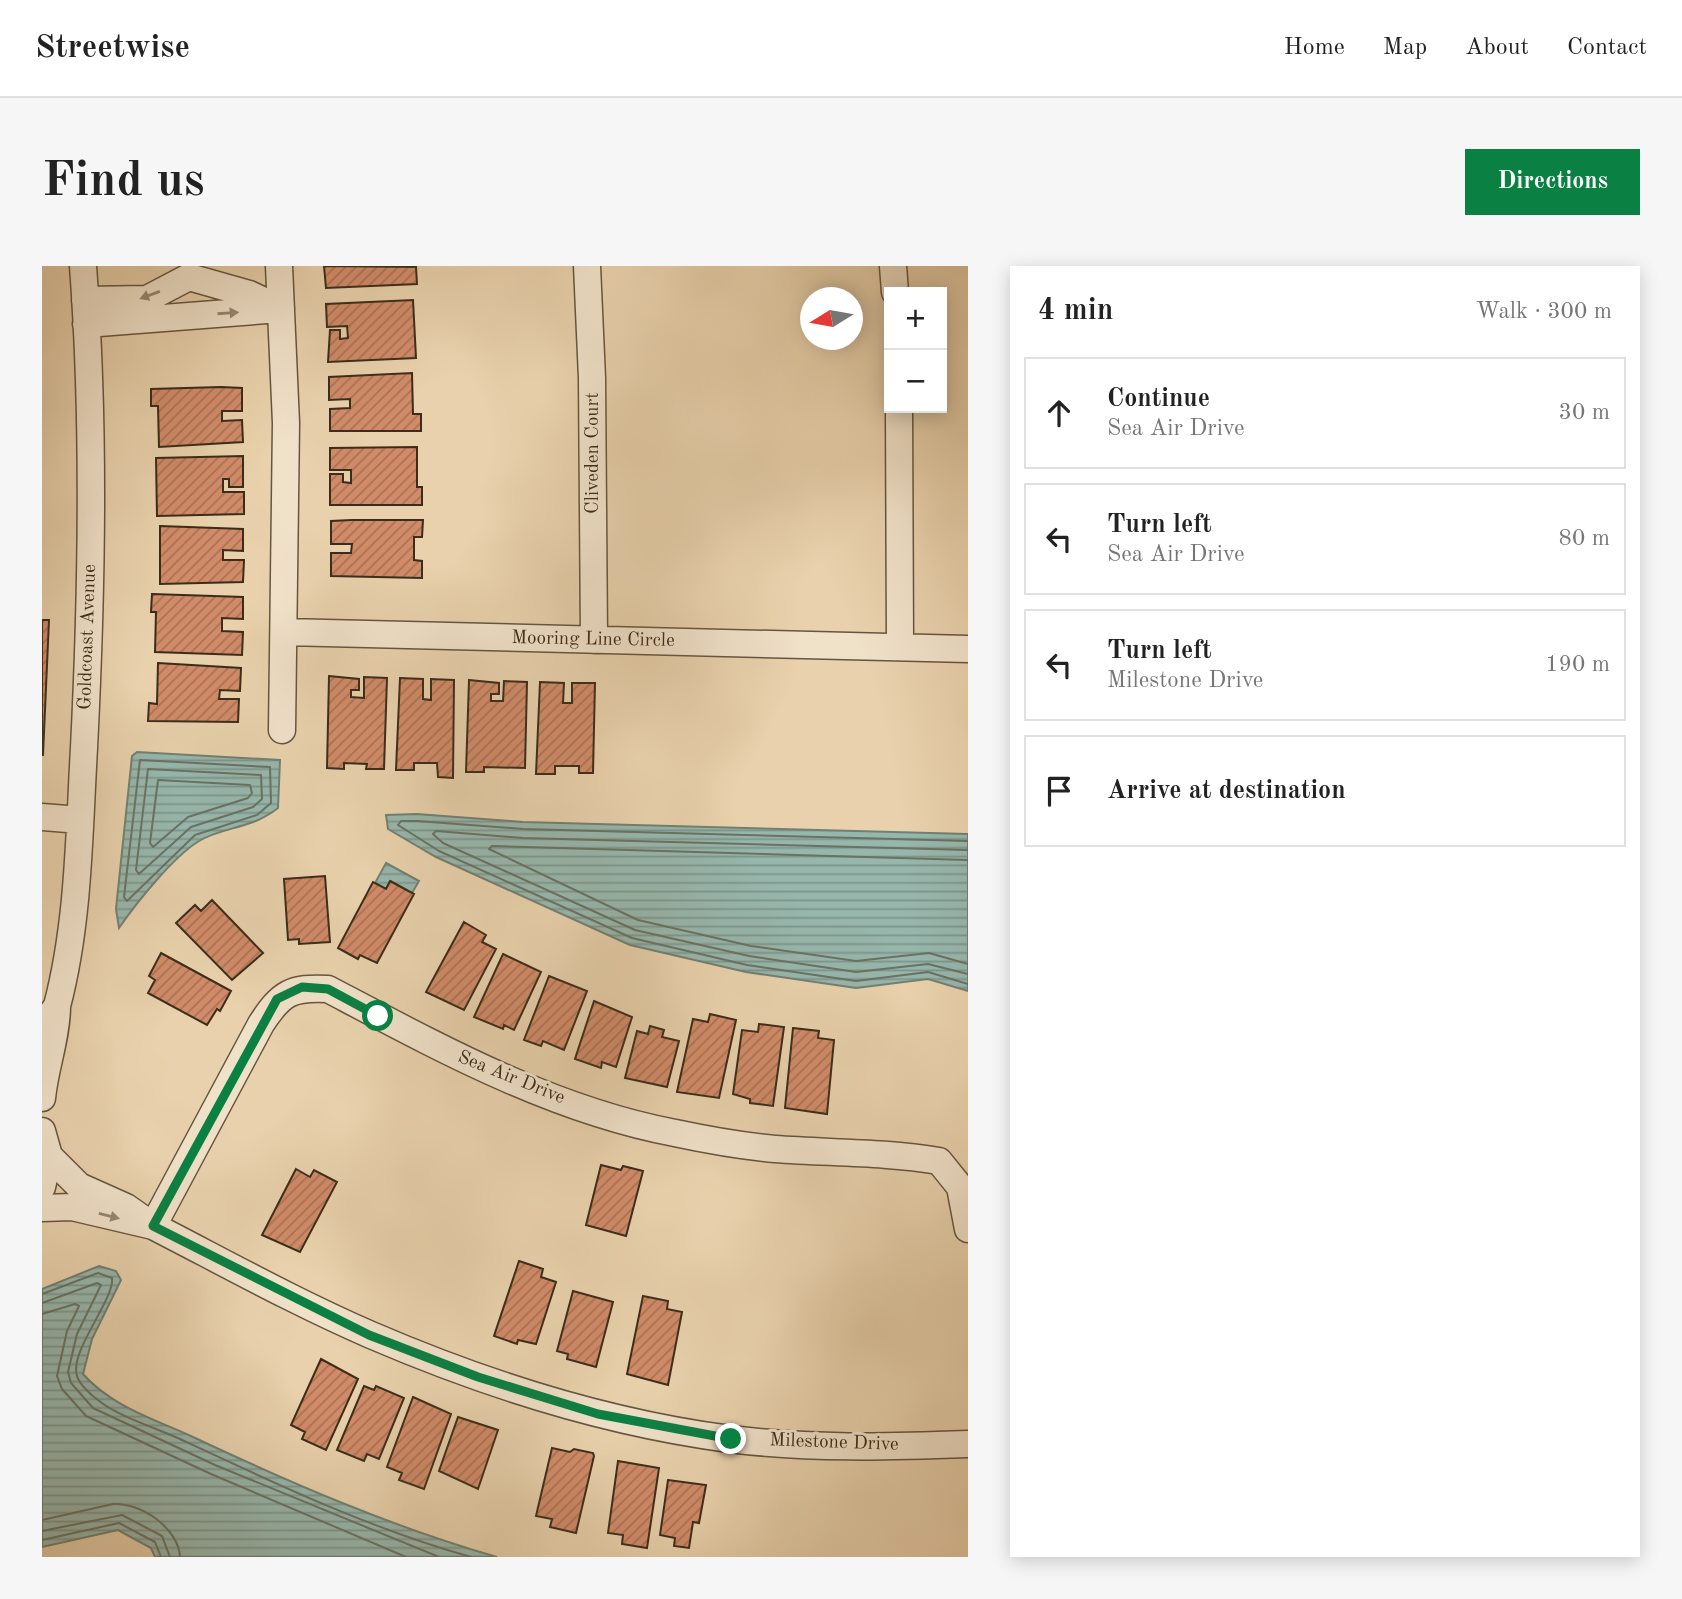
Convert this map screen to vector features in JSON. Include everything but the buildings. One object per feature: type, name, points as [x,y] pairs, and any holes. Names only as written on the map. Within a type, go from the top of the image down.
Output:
[{"type":"street","name":"Goldcoast Avenue","points":[[42,1098],[57,1025],[50,1016],[69,961],[80,820],[91,597],[83,266]]},
{"type":"street","points":[[279,266],[286,423],[282,730]]},
{"type":"street","name":"Cliveden Court","points":[[587,266],[592,378],[594,640]]},
{"type":"street","points":[[894,266],[895,287]]},
{"type":"street","points":[[86,312],[147,299],[189,277],[249,294],[281,309]]},
{"type":"street","points":[[86,312],[281,309]]},
{"type":"street","points":[[899,413],[900,646]]},
{"type":"street","name":"Mooring Line Circle","points":[[285,632],[968,649]]},
{"type":"street","points":[[42,817],[80,820]]},
{"type":"street","name":"Sea Air Drive","points":[[153,1226],[261,1024],[277,999],[302,987],[328,989],[466,1062],[557,1097],[673,1133],[773,1149],[905,1155],[939,1161],[960,1187],[968,1229]]},
{"type":"street","points":[[42,1187],[46,1143]]},
{"type":"street","name":"Milestone Drive","points":[[46,1143],[79,1186],[126,1206],[153,1226],[369,1335],[478,1377],[598,1414],[731,1439],[879,1447],[968,1444]]},
{"type":"street","name":"Milestone Drive","points":[[42,1208],[72,1207],[153,1226]]},
{"type":"water","points":[[137,752],[280,760],[278,808],[247,824],[208,836],[189,848],[156,881],[119,928],[116,909],[132,756]]},
{"type":"water","points":[[417,814],[523,822],[968,834],[968,991],[928,979],[856,988],[746,972],[630,945],[436,857],[388,829],[386,815]]},
{"type":"water","points":[[386,863],[419,881],[412,893],[391,881],[386,889],[375,883]]},
{"type":"water","points":[[99,1266],[116,1271],[121,1280],[92,1339],[83,1374],[107,1395],[148,1418],[342,1503],[497,1557],[155,1557],[151,1548],[118,1530],[42,1547],[42,1289]]},
{"type":"route","points":[[378,1016],[328,989],[302,987],[277,999],[153,1226],[369,1335],[478,1377],[598,1414],[731,1439]]}]
